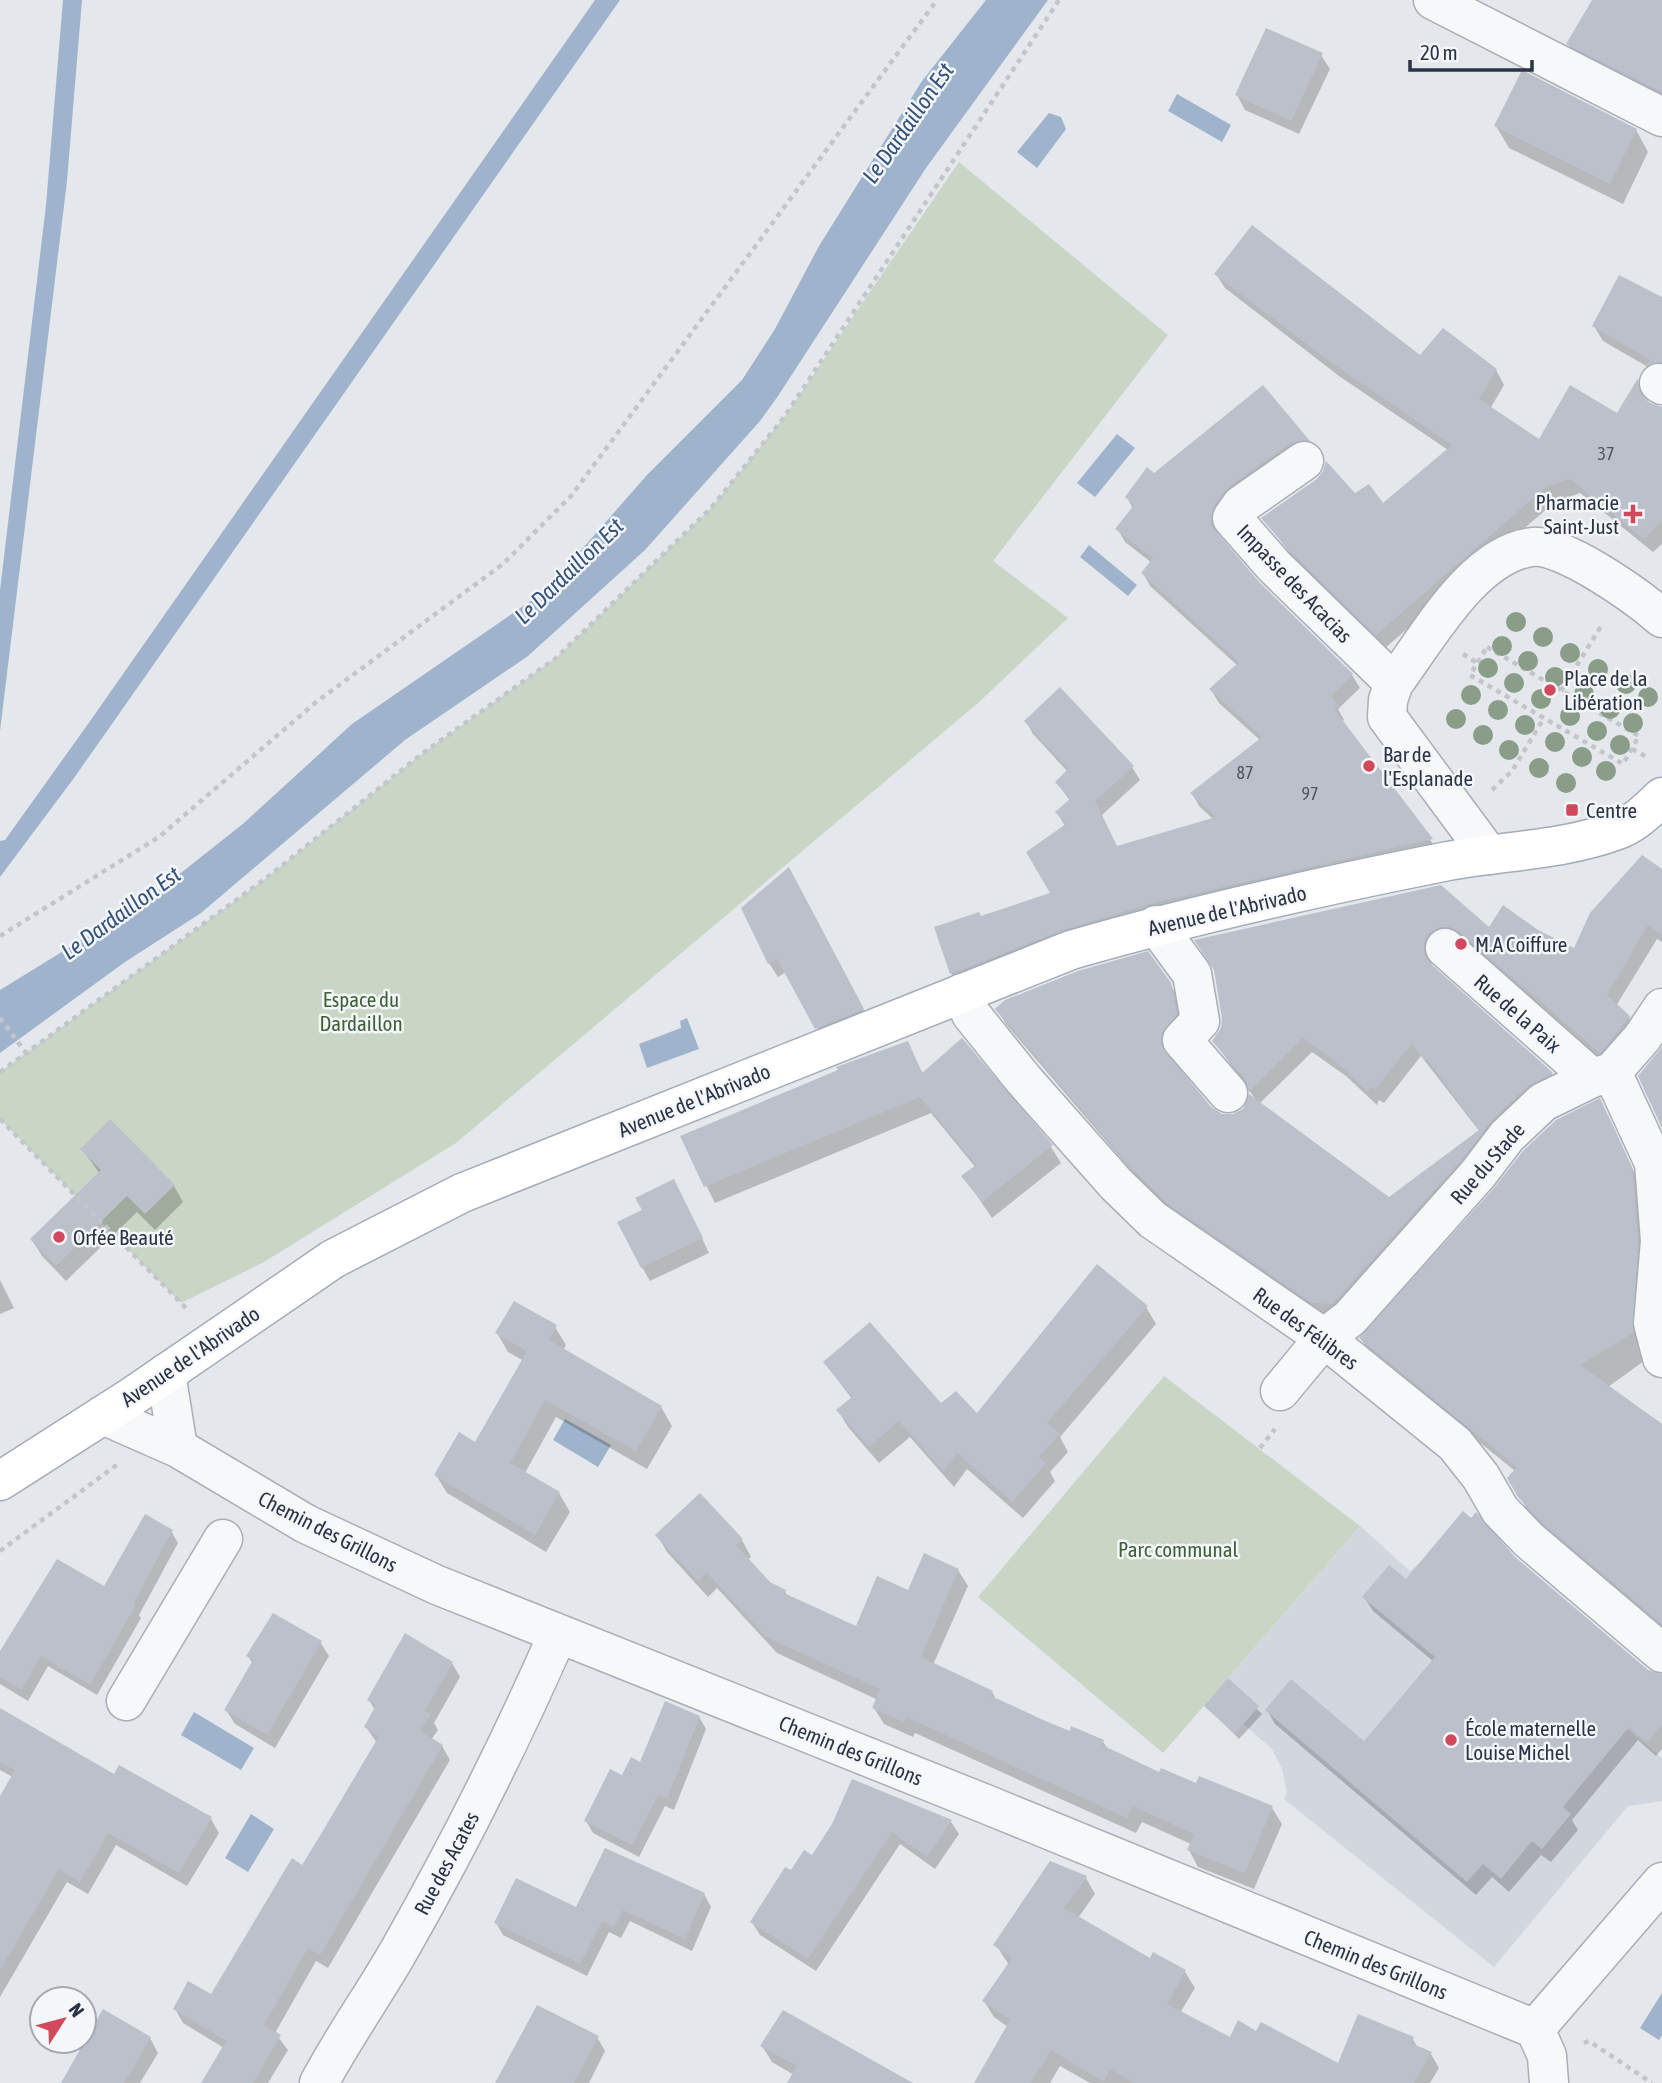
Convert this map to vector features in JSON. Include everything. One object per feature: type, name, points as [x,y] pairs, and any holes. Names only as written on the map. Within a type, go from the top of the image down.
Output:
[{"type":"main road","name":"Avenue de l'Abrivado","points":[[0,1481],[166,1373],[333,1259],[462,1193],[1071,950],[1156,925],[1450,861],[1617,831],[1640,817],[1662,797]]},
{"type":"street","points":[[1433,0],[1662,117]]},
{"type":"street","name":"Impasse des Acacias","points":[[1304,461],[1241,505],[1233,518],[1274,566],[1394,683]]},
{"type":"street","points":[[1489,855],[1387,717],[1388,700],[1394,683],[1469,582],[1512,551],[1534,546],[1549,548],[1625,587],[1662,618]]},
{"type":"street","points":[[1156,925],[1192,974],[1200,1021],[1182,1040],[1228,1093]]},
{"type":"street","name":"Rue de la Paix","points":[[1445,948],[1498,998],[1602,1075]]},
{"type":"street","name":"Rue des Félibres","points":[[962,993],[971,1014],[1024,1080],[1116,1184],[1153,1220],[1324,1338],[1455,1444],[1481,1477],[1500,1510],[1529,1540],[1662,1653]]},
{"type":"street","name":"Rue du Stade","points":[[1280,1391],[1324,1338],[1350,1318],[1478,1174],[1507,1136],[1543,1102],[1602,1075],[1655,1033]]},
{"type":"street","points":[[1602,1075],[1654,1163],[1660,1241],[1653,1323],[1662,1358]]},
{"type":"street","points":[[166,1373],[178,1448]]},
{"type":"street","name":"Chemin des Grillons","points":[[103,1415],[178,1448],[235,1517],[306,1524],[437,1585],[1013,1815],[1543,2056]]},
{"type":"street","points":[[126,1701],[235,1517]]},
{"type":"street","name":"Rue des Acates","points":[[319,2083],[401,1948],[480,1800],[521,1719],[558,1634]]},
{"type":"street","points":[[1543,2056],[1662,1882]]},
{"type":"path","points":[[0,936],[159,836],[315,703],[503,564],[570,496],[937,0]]},
{"type":"path","points":[[0,1072],[265,879],[423,753],[556,658],[711,508],[785,416],[1059,0]]},
{"type":"path","points":[[1561,691],[1625,587]]},
{"type":"path","points":[[1487,647],[1639,736],[1623,764],[1544,718],[1470,675],[1487,647]]},
{"type":"path","points":[[1461,818],[1513,771],[1544,718]]},
{"type":"path","points":[[1632,750],[1645,758],[1654,758]]},
{"type":"path","points":[[0,1018],[26,1053]]},
{"type":"path","points":[[0,1119],[214,1340]]},
{"type":"path","points":[[0,1551],[128,1456],[178,1448]]},
{"type":"path","points":[[1543,2056],[1589,2040],[1652,2083]]},
{"type":"shaded area","name":"École maternelle Louise Michel","points":[[1360,1526],[1410,1571],[1423,1559],[1662,1758],[1662,1801],[1628,1806],[1494,1967],[1284,1799],[1287,1792],[1282,1769],[1272,1749],[1212,1697]]},
{"type":"green space","name":"Espace du Dardaillon","points":[[959,162],[1168,335],[993,561],[1068,618],[978,703],[456,1143],[264,1262],[181,1303],[0,1119],[0,1072],[265,879],[423,753],[556,658],[711,508],[785,416]]},
{"type":"green space","name":"Parc communal","points":[[1164,1376],[1360,1526],[1163,1753],[978,1597]]},
{"type":"water","points":[[63,0],[82,0],[67,181],[0,731],[0,590],[46,205]]},
{"type":"water","points":[[595,0],[620,0],[74,778],[0,877],[0,841],[5,840],[88,724]]},
{"type":"water","name":"Le Dardaillon Est","points":[[986,0],[1048,0],[926,168],[760,421],[645,550],[528,656],[405,740],[201,913],[125,962],[0,1053],[0,990],[148,899],[244,823],[352,724],[532,600],[583,548],[647,475],[742,380],[775,329],[819,246],[922,81]]},
{"type":"water","points":[[1177,94],[1231,125],[1222,142],[1168,111]]},
{"type":"water","points":[[1049,113],[1061,117],[1066,129],[1037,168],[1017,152]]},
{"type":"water","points":[[1117,434],[1135,448],[1095,497],[1077,483]]},
{"type":"water","points":[[1089,545],[1137,585],[1128,596],[1080,557]]},
{"type":"water","points":[[687,1018],[699,1049],[647,1068],[639,1044],[681,1028],[680,1021]]},
{"type":"water","points":[[565,1419],[611,1445],[598,1467],[553,1440]]},
{"type":"water","points":[[194,1712],[254,1748],[241,1770],[181,1735]]},
{"type":"water","points":[[251,1814],[274,1829],[248,1872],[225,1858]]},
{"type":"water","points":[[1662,1993],[1662,2035],[1659,2040],[1640,2028]]},
{"type":"building","points":[[1592,0],[1662,0],[1662,92],[1566,44]]},
{"type":"building","points":[[1266,28],[1323,53],[1291,121],[1235,95]]},
{"type":"building","points":[[1522,70],[1637,129],[1610,184],[1494,126]]},
{"type":"building","points":[[1252,225],[1420,355],[1443,328],[1497,369],[1479,399],[1539,439],[1570,385],[1617,413],[1638,378],[1640,393],[1650,403],[1662,407],[1662,521],[1644,539],[1570,479],[1546,487],[1376,635],[1290,551],[1261,518],[1317,479],[1326,461],[1355,493],[1369,484],[1383,503],[1452,445],[1329,361],[1214,274]]},
{"type":"building","points":[[1619,275],[1662,297],[1662,362],[1645,367],[1650,360],[1592,326]]},
{"type":"building","points":[[1263,385],[1310,441],[1291,443],[1228,487],[1214,506],[1211,525],[1259,582],[1353,674],[1331,696],[1338,706],[1334,709],[1433,839],[1153,903],[1063,930],[950,974],[934,927],[979,912],[981,916],[1050,893],[1026,852],[1066,824],[1055,812],[1070,799],[1055,782],[1068,769],[1024,721],[1060,687],[1134,766],[1095,801],[1117,846],[1216,817],[1190,793],[1262,737],[1209,689],[1239,662],[1141,573],[1153,558],[1115,529],[1134,505],[1125,497],[1147,467],[1154,473]]},
{"type":"building","points":[[1642,855],[1662,869],[1662,935],[1648,925],[1607,995],[1630,1016],[1600,1053],[1460,932],[1450,927],[1439,927],[1428,934],[1424,943],[1424,954],[1431,964],[1553,1073],[1528,1086],[1492,1120],[1461,1160],[1332,1304],[1312,1303],[1167,1203],[1132,1169],[995,1009],[1005,1000],[1078,971],[1148,951],[1171,983],[1177,1014],[1161,1034],[1161,1045],[1211,1107],[1222,1114],[1233,1114],[1243,1109],[1249,1094],[1389,1197],[1479,1130],[1427,1059],[1425,1061],[1412,1043],[1375,1090],[1371,1087],[1368,1092],[1335,1061],[1303,1038],[1249,1092],[1245,1079],[1212,1041],[1221,1028],[1222,1018],[1214,970],[1194,940],[1441,885],[1489,927],[1503,905],[1538,930],[1574,948],[1590,913]]},
{"type":"building","points":[[789,867],[864,1009],[815,1029],[777,959],[768,964],[741,908]]},
{"type":"building","points":[[962,1038],[1053,1145],[982,1202],[961,1176],[976,1165],[920,1097],[704,1187],[680,1136],[838,1070],[836,1067],[908,1041],[922,1073]]},
{"type":"building","points":[[1662,1047],[1662,1128],[1638,1076]]},
{"type":"building","points":[[1600,1098],[1632,1169],[1638,1241],[1633,1333],[1580,1365],[1662,1424],[1662,1624],[1544,1524],[1518,1497],[1507,1478],[1517,1467],[1359,1338],[1494,1188],[1523,1151],[1556,1120]]},
{"type":"building","points":[[110,1119],[175,1185],[145,1214],[127,1196],[56,1266],[30,1239],[101,1170],[80,1149]]},
{"type":"building","points":[[674,1179],[703,1238],[641,1268],[617,1222],[642,1210],[635,1198]]},
{"type":"building","points":[[1097,1264],[1148,1306],[1047,1423],[1060,1434],[1039,1457],[1046,1463],[1012,1502],[957,1453],[943,1471],[899,1421],[869,1447],[836,1410],[852,1397],[823,1362],[870,1322],[941,1403],[956,1391],[977,1413]]},
{"type":"building","points":[[514,1301],[557,1325],[549,1340],[662,1406],[636,1451],[545,1400],[510,1463],[560,1492],[535,1535],[434,1475],[459,1432],[475,1442],[527,1351],[495,1333]]},
{"type":"building","points":[[700,1493],[743,1539],[736,1545],[770,1582],[786,1590],[784,1593],[856,1626],[877,1576],[908,1590],[924,1553],[959,1569],[921,1657],[993,1691],[991,1696],[1050,1723],[1070,1731],[1071,1726],[1104,1740],[1102,1745],[1159,1772],[1161,1768],[1196,1783],[1199,1776],[1273,1806],[1245,1873],[1187,1850],[1194,1834],[1132,1806],[1127,1818],[906,1717],[904,1722],[872,1708],[880,1689],[766,1637],[707,1573],[698,1581],[655,1535]]},
{"type":"building","points":[[1463,1511],[1471,1518],[1476,1512],[1515,1557],[1648,1670],[1662,1674],[1662,1725],[1647,1743],[1629,1727],[1563,1807],[1571,1814],[1542,1849],[1532,1841],[1501,1879],[1483,1864],[1467,1882],[1265,1710],[1291,1679],[1364,1741],[1435,1657],[1362,1597],[1389,1565],[1406,1579]]},
{"type":"building","points":[[145,1514],[173,1530],[133,1604],[136,1605],[90,1685],[41,1656],[21,1690],[0,1677],[0,1651],[57,1559],[104,1586]]},
{"type":"building","points":[[273,1613],[322,1641],[267,1735],[224,1710],[253,1660],[246,1656]]},
{"type":"building","points":[[405,1633],[453,1662],[425,1711],[431,1714],[420,1731],[443,1745],[320,1955],[308,1948],[264,2025],[281,2035],[253,2083],[201,2083],[226,2041],[173,2009],[188,1981],[211,1994],[292,1858],[302,1865],[379,1736],[364,1727],[376,1705],[367,1700]]},
{"type":"building","points":[[1228,1678],[1259,1706],[1235,1734],[1204,1706]]},
{"type":"building","points":[[665,1701],[700,1716],[667,1799],[658,1795],[632,1845],[584,1821],[610,1769],[622,1775],[631,1757],[640,1762]]},
{"type":"building","points":[[0,1708],[114,1774],[119,1765],[212,1817],[179,1873],[108,1833],[80,1882],[59,1869],[0,1970],[0,1796],[15,1770],[0,1762]]},
{"type":"building","points":[[852,1779],[952,1820],[927,1857],[892,1832],[808,1959],[750,1922],[785,1867],[791,1870],[804,1850],[812,1855],[832,1824]]},
{"type":"building","points":[[605,1848],[705,1893],[685,1939],[623,1910],[614,1927],[602,1921],[580,1964],[494,1923],[516,1878],[576,1907]]},
{"type":"building","points":[[1050,1861],[1087,1876],[1064,1908],[1150,1958],[1153,1952],[1186,1970],[1167,2004],[1230,2037],[1238,2020],[1256,2031],[1261,2022],[1338,2063],[1358,2014],[1414,2037],[1411,2043],[1432,2052],[1414,2083],[1135,2083],[1110,2069],[1104,2082],[1051,2050],[1031,2083],[974,2083],[1010,2020],[982,2001],[1012,1958],[993,1945]]},
{"type":"building","points":[[537,2005],[599,2036],[574,2083],[495,2083]]},
{"type":"building","points":[[103,2009],[151,2037],[124,2083],[61,2083],[77,2055],[98,2055],[98,2018]]},
{"type":"building","points":[[783,2010],[913,2083],[787,2083],[797,2066],[760,2046]]},
{"type":"place","name":"Pharmacie Saint-Just","points":[[1633,514]]},
{"type":"place","name":"Place de la Libération","points":[[1550,690]]},
{"type":"place","name":"Bar de l'Esplanade","points":[[1369,766]]},
{"type":"place","name":"Centre","points":[[1572,810]]},
{"type":"place","name":"M.A Coiffure","points":[[1461,944]]},
{"type":"place","name":"Orfée Beauté","points":[[59,1237]]},
{"type":"place","name":"École maternelle Louise Michel","points":[[1451,1740]]}]
